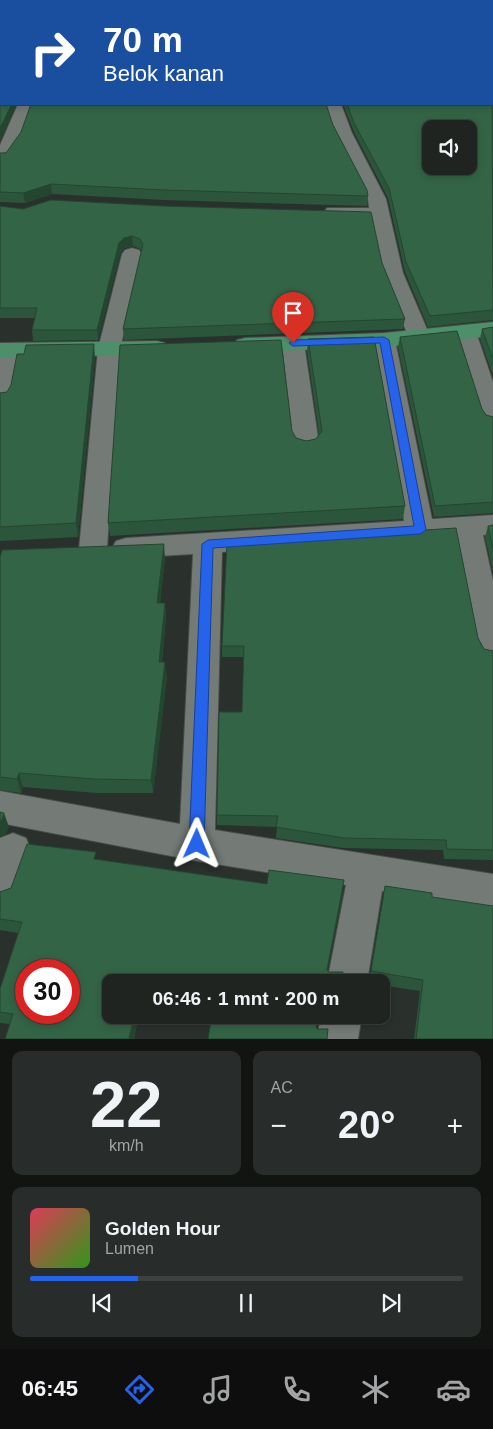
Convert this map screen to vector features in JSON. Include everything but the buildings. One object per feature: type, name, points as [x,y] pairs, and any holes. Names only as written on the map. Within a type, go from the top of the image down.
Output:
[{"type":"main road","points":[[225,345],[384,340],[493,329]]},
{"type":"main road","points":[[5,350],[109,350],[177,347]]},
{"type":"street","points":[[333,105],[343,133],[377,199],[393,273],[419,336]]},
{"type":"street","points":[[0,157],[12,140],[19,109]]},
{"type":"street","points":[[317,212],[381,214]]},
{"type":"street","points":[[93,550],[109,350],[132,254]]},
{"type":"street","points":[[465,332],[493,419]]},
{"type":"street","points":[[384,340],[420,530]]},
{"type":"street","points":[[293,343],[306,444]]},
{"type":"street","points":[[0,399],[5,350]]},
{"type":"street","points":[[65,551],[208,544],[480,526],[493,649]]},
{"type":"street","points":[[197,844],[208,544]]},
{"type":"street","points":[[0,807],[197,844],[493,892]]},
{"type":"street","points":[[0,888],[13,850]]},
{"type":"street","points":[[348,974],[366,870]]},
{"type":"street","points":[[337,1039],[340,1024]]},
{"type":"route","points":[[197,844],[208,544],[420,530],[384,340],[293,343]]}]
